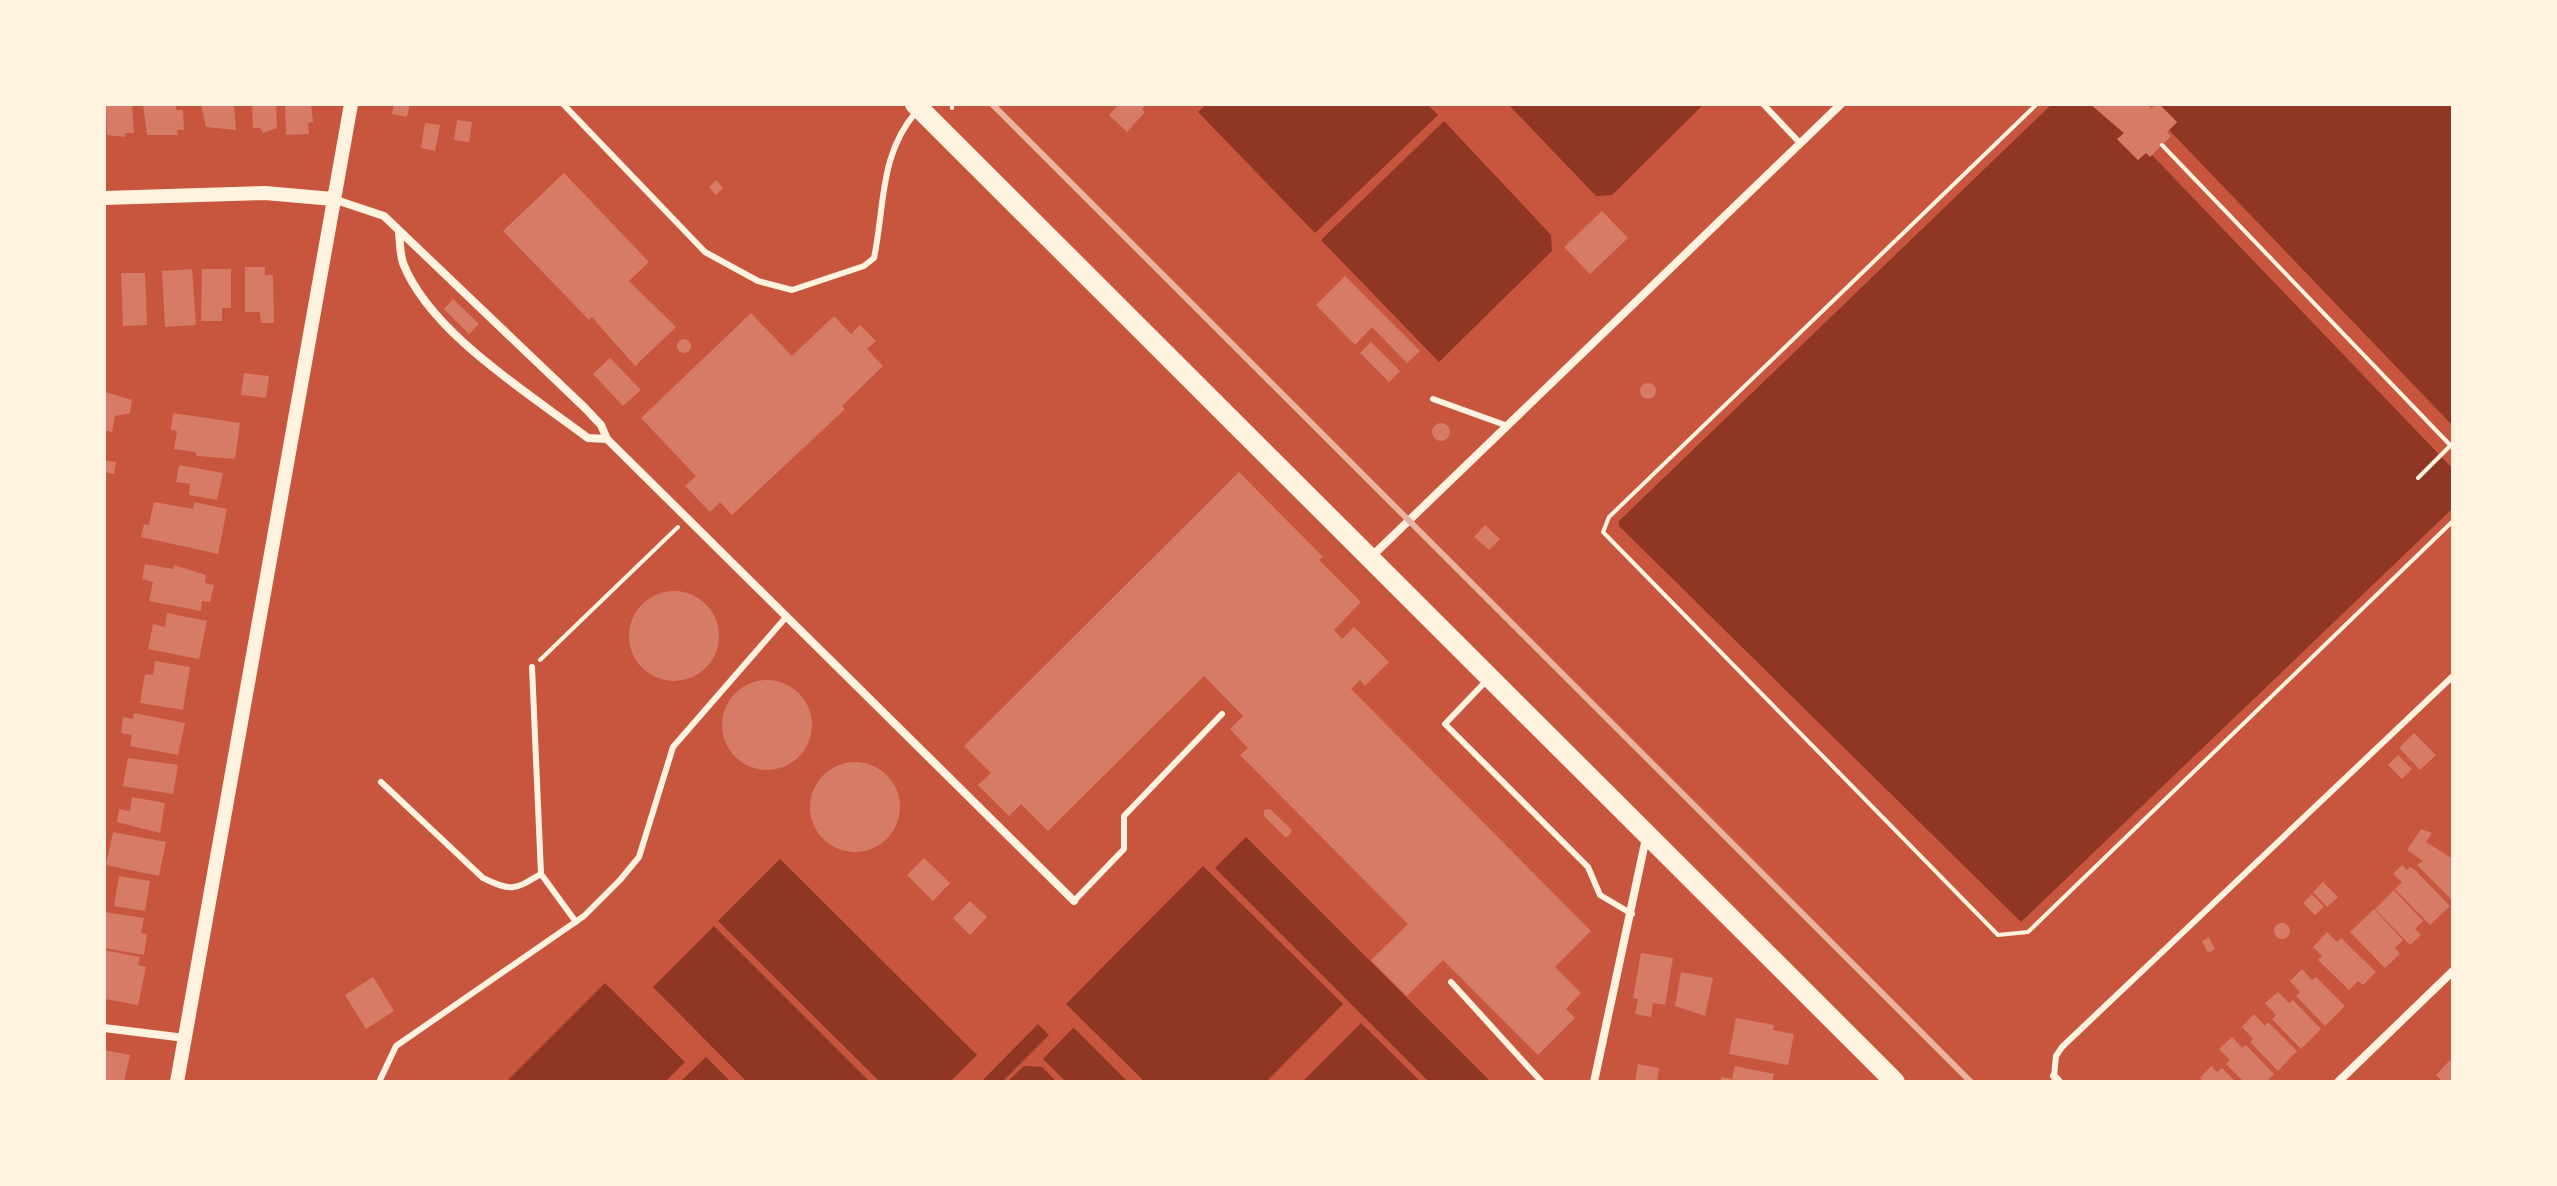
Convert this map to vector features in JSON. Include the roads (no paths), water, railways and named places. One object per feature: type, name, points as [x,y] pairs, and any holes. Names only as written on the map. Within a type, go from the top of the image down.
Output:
[{"type":"main road","points":[[919,105],[1891,1080]]},
{"type":"street","points":[[177,1082],[351,104]]},
{"type":"street","points":[[1370,558],[1841,104]]},
{"type":"street","points":[[104,198],[300,193],[333,199],[384,216],[601,425],[607,439],[1074,901]]},
{"type":"street","points":[[399,232],[402,262],[425,302],[481,358],[588,438],[607,439]]},
{"type":"street","points":[[1594,1082],[1632,914],[1646,833]]},
{"type":"street","points":[[2338,1082],[2453,971]]},
{"type":"street","points":[[104,1028],[185,1038]]},
{"type":"lane","points":[[563,104],[705,252],[758,281],[792,290],[864,266],[874,258],[879,205],[894,146],[900,131],[919,105]]},
{"type":"lane","points":[[1763,104],[1800,143]]},
{"type":"lane","points":[[1433,399],[1505,425]]},
{"type":"lane","points":[[379,1082],[396,1046],[576,922],[639,857],[673,747],[787,616]]},
{"type":"lane","points":[[532,667],[541,874],[576,922]]},
{"type":"lane","points":[[2057,1079],[2056,1056],[2062,1047],[2453,676]]},
{"type":"lane","points":[[1489,677],[1445,724],[1588,867],[1600,895],[1632,914]]},
{"type":"lane","points":[[1074,901],[1124,849],[1124,816],[1222,714]]},
{"type":"lane","points":[[381,782],[483,878],[503,888],[517,888],[541,874]]},
{"type":"lane","points":[[1451,982],[1542,1082]]},
{"type":"railway","points":[[992,104],[1971,1082]]}]
